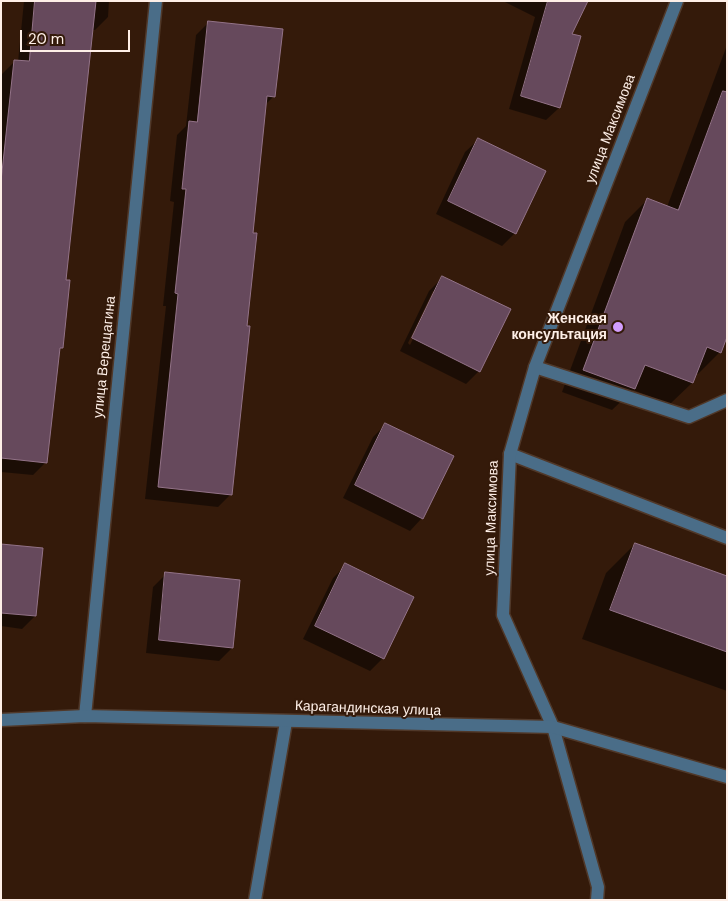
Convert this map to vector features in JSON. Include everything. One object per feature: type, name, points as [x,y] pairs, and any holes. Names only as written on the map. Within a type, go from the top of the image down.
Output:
[{"type":"street","name":"улица Верещагина","points":[[85,716],[156,1]]},
{"type":"street","name":"улица Максимова","points":[[597,900],[598,887],[553,727],[503,615],[510,454],[535,367],[677,1]]},
{"type":"street","points":[[535,367],[689,417],[727,400]]},
{"type":"street","points":[[510,454],[727,538]]},
{"type":"street","name":"Карагандинская улица","points":[[1,720],[85,716],[553,727],[727,777]]},
{"type":"street","points":[[255,900],[286,722]]},
{"type":"building","points":[[35,1],[96,1],[66,280],[70,280],[63,348],[60,348],[47,463],[1,458],[1,181],[14,60],[29,61]]},
{"type":"building","points":[[548,1],[588,1],[572,34],[581,36],[560,108],[521,96]]},
{"type":"building","points":[[208,21],[283,29],[275,97],[267,96],[253,233],[257,233],[247,326],[250,326],[232,495],[158,487],[178,294],[175,293],[186,189],[182,189],[189,121],[197,122]]},
{"type":"building","points":[[723,91],[727,92],[727,337],[721,353],[707,347],[693,383],[645,365],[635,389],[583,370],[647,198],[678,210]]},
{"type":"building","points":[[478,138],[546,171],[516,234],[448,201]]},
{"type":"building","points":[[442,276],[511,309],[480,372],[412,338]]},
{"type":"building","points":[[385,423],[454,456],[423,519],[355,485]]},
{"type":"building","points":[[635,543],[727,576],[727,652],[610,610]]},
{"type":"building","points":[[1,544],[43,548],[36,616],[1,613]]},
{"type":"building","points":[[345,563],[414,597],[384,659],[315,626]]},
{"type":"building","points":[[165,572],[240,580],[233,648],[159,640]]},
{"type":"place","name":"Женская консультация","points":[[618,327]]}]
